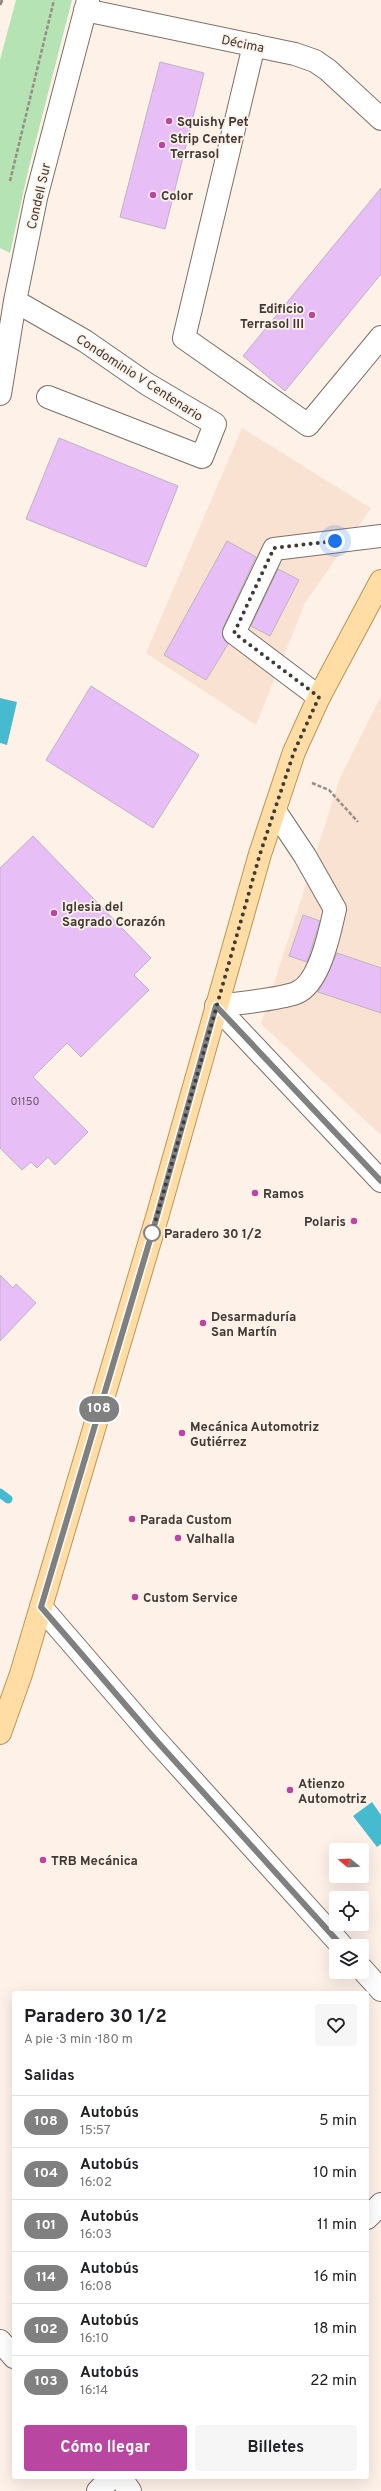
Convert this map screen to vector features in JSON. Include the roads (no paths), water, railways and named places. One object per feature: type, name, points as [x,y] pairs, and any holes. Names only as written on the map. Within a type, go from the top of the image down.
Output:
[{"type":"main road","points":[[0,1733],[21,1674],[158,1214],[260,854],[294,752],[319,697],[381,581]]},
{"type":"street","name":"Décima","points":[[86,5],[315,60],[381,119]]},
{"type":"street","name":"Condell Sur","points":[[0,394],[15,301],[36,198],[86,5]]},
{"type":"street","points":[[254,45],[184,338],[308,425],[381,338]]},
{"type":"street","name":"Condominio V Centenario","points":[[15,301],[85,341],[147,384],[215,424],[202,458],[48,397]]},
{"type":"street","points":[[319,697],[234,633],[274,548],[381,536]]},
{"type":"street","points":[[216,1006],[296,993],[308,984],[324,955],[335,908],[305,856],[275,811]]},
{"type":"street","points":[[216,1006],[381,1181]]},
{"type":"street","points":[[41,1607],[154,1738],[336,1939]]},
{"type":"street","points":[[369,1977],[381,1990]]},
{"type":"street","points":[[369,2216],[381,2204]]},
{"type":"street","points":[[0,2341],[12,2355]]},
{"type":"street","points":[[98,2491],[110,2479]]},
{"type":"street","points":[[121,2479],[130,2491]]},
{"type":"water","points":[[0,698],[17,702],[7,745],[0,743]]},
{"type":"water","points":[[372,1802],[381,1815],[381,1844],[377,1847],[353,1816]]},
{"type":"waterway","points":[[0,1493],[8,1499]]},
{"type":"railway","points":[[0,5],[2,0]]},
{"type":"place","name":"Squishy Pet","points":[[169,121]]},
{"type":"place","name":"Strip Center Terrasol","points":[[162,145]]},
{"type":"place","name":"Color","points":[[153,195]]},
{"type":"place","name":"Edificio Terrasol III","points":[[312,315]]},
{"type":"place","name":"Iglesia del Sagrado Corazón","points":[[54,913]]},
{"type":"place","name":"Ramos","points":[[255,1193]]},
{"type":"place","name":"Polaris","points":[[354,1221]]},
{"type":"place","name":"Paradero 30 1/2","points":[[152,1233]]},
{"type":"place","name":"Desarmaduría San Martín","points":[[203,1323]]},
{"type":"place","name":"Mecánica Automotriz Gutiérrez","points":[[182,1433]]},
{"type":"place","name":"Parada Custom","points":[[132,1519]]},
{"type":"place","name":"Valhalla","points":[[178,1538]]},
{"type":"place","name":"Custom Service","points":[[135,1597]]},
{"type":"place","name":"Atienzo Automotriz","points":[[290,1790]]},
{"type":"place","name":"TRB Mecánica","points":[[43,1860]]}]
